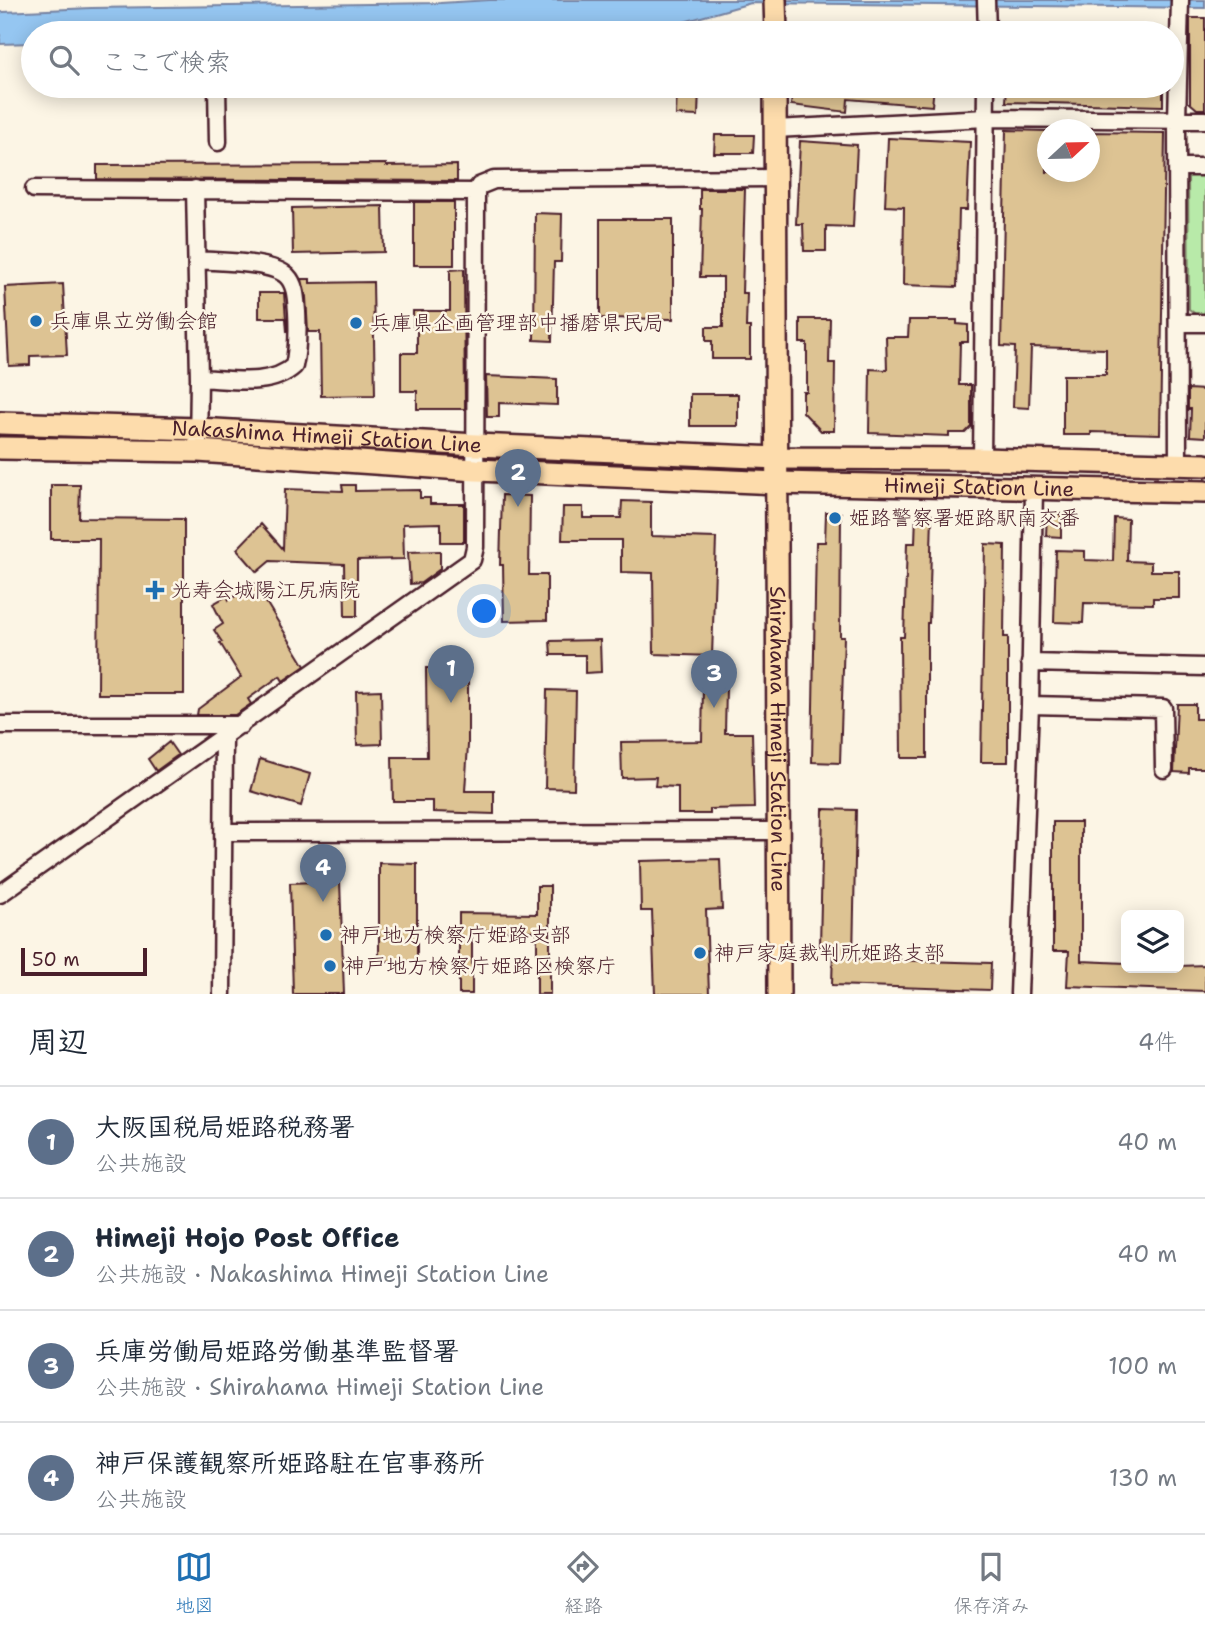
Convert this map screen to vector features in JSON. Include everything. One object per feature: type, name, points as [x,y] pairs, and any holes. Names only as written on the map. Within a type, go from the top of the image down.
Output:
[{"type":"main road","points":[[775,3],[775,21]]},
{"type":"main road","points":[[775,98],[778,483]]},
{"type":"main road","name":"Nakashima Himeji Station Line","points":[[0,423],[198,429],[778,458]]},
{"type":"main road","name":"Nakashima Himeji Station Line","points":[[0,448],[198,451],[476,470],[778,483]]},
{"type":"main road","name":"Himeji Station Line","points":[[778,458],[982,459],[1205,465]]},
{"type":"main road","name":"Himeji Station Line","points":[[778,483],[1205,492]]},
{"type":"main road","name":"Shirahama Himeji Station Line","points":[[778,483],[779,994]]},
{"type":"street","points":[[986,0],[987,21]]},
{"type":"street","points":[[1179,21],[1180,0]]},
{"type":"street","points":[[217,98],[218,142]]},
{"type":"street","points":[[982,459],[986,98]]},
{"type":"street","points":[[1177,98],[1178,464]]},
{"type":"street","points":[[775,129],[986,118],[1205,120]]},
{"type":"street","points":[[1177,167],[1205,167]]},
{"type":"street","points":[[0,894],[472,560],[475,547],[476,470],[476,192],[484,183],[494,180],[775,178]]},
{"type":"street","points":[[34,189],[476,192]]},
{"type":"street","points":[[195,189],[198,451]]},
{"type":"street","points":[[197,260],[268,267],[285,274],[294,291],[298,328],[294,366],[286,373],[263,380],[199,378]]},
{"type":"street","points":[[1178,323],[1205,323]]},
{"type":"street","points":[[1019,994],[1030,705],[1034,489]]},
{"type":"street","points":[[1030,663],[1205,667]]},
{"type":"street","points":[[1030,705],[1163,708],[1164,769]]},
{"type":"street","points":[[0,725],[242,725]]},
{"type":"street","points":[[222,994],[224,736]]},
{"type":"street","points":[[224,832],[780,831]]},
{"type":"green space","points":[[1205,174],[1205,316],[1198,316],[1189,309],[1188,175]]},
{"type":"water","points":[[490,0],[1205,0],[1205,8],[751,3],[687,21],[21,21],[21,43],[0,44],[0,13],[3,12],[91,8]]},
{"type":"building","points":[[1190,18],[1205,18],[1205,109],[1197,109],[1190,103]]},
{"type":"building","points":[[677,98],[699,98],[698,116],[676,115]]},
{"type":"building","points":[[792,98],[933,98],[932,106],[848,99],[847,112],[791,105]]},
{"type":"building","points":[[1006,98],[1163,98],[1163,106],[1006,102]]},
{"type":"building","points":[[1006,130],[1037,131],[1037,182],[1100,182],[1100,132],[1165,133],[1160,434],[1091,432],[1091,435],[1063,435],[1063,375],[1106,375],[1106,349],[1031,347],[1029,408],[1013,407],[1015,347],[1001,346]]},
{"type":"building","points":[[715,135],[754,135],[753,153],[714,153]]},
{"type":"building","points":[[888,138],[970,142],[967,210],[959,210],[957,287],[903,285],[904,207],[885,206]]},
{"type":"building","points":[[800,141],[857,145],[853,227],[826,226],[826,251],[804,251],[803,224],[796,224]]},
{"type":"building","points":[[97,165],[457,165],[457,181],[97,179]]},
{"type":"building","points":[[700,189],[745,189],[742,293],[747,293],[746,327],[750,327],[750,359],[712,359],[712,341],[706,341],[706,327],[723,327],[723,277],[700,277]]},
{"type":"building","points":[[414,202],[454,202],[454,265],[414,265]]},
{"type":"building","points":[[383,206],[384,252],[293,254],[292,208]]},
{"type":"building","points":[[535,213],[562,214],[561,262],[554,262],[552,341],[534,340]]},
{"type":"building","points":[[600,219],[673,219],[673,319],[600,318]]},
{"type":"building","points":[[464,269],[465,409],[417,409],[417,391],[401,391],[401,353],[417,353],[417,326],[413,326],[413,311],[450,311],[450,270]]},
{"type":"building","points":[[302,279],[310,279],[310,283],[373,282],[375,395],[321,396],[320,332],[308,332]]},
{"type":"building","name":"兵庫県立労働会館","points":[[63,284],[67,355],[30,356],[30,365],[9,366],[5,287]]},
{"type":"building","points":[[259,293],[284,293],[286,318],[259,318]]},
{"type":"building","points":[[800,319],[830,319],[829,363],[835,363],[834,431],[821,431],[803,412],[803,392],[807,392],[807,343],[800,343]]},
{"type":"building","points":[[909,320],[957,320],[957,324],[968,325],[968,342],[960,342],[959,385],[971,385],[971,427],[965,433],[949,433],[949,436],[869,433],[870,369],[887,370],[886,337],[908,337]]},
{"type":"building","points":[[486,376],[557,379],[557,405],[499,403],[499,417],[487,417]]},
{"type":"building","points":[[1188,389],[1205,390],[1205,437],[1190,436],[1191,409],[1188,409]]},
{"type":"building","points":[[690,394],[738,394],[738,426],[690,426]]},
{"type":"building","points":[[51,485],[80,485],[79,518],[184,519],[184,694],[98,694],[99,539],[51,539]]},
{"type":"building","points":[[342,485],[355,485],[355,491],[420,490],[420,498],[430,498],[430,504],[464,504],[464,542],[441,542],[441,523],[403,524],[404,559],[357,560],[357,616],[345,616],[344,564],[270,561],[257,572],[237,549],[261,524],[283,549],[285,489],[343,491]]},
{"type":"building","points":[[502,495],[530,496],[529,575],[547,575],[547,620],[504,621],[503,565],[500,565]]},
{"type":"building","points":[[622,501],[651,502],[651,536],[716,538],[712,656],[654,654],[653,573],[621,572],[621,540],[562,540],[563,507],[583,507],[583,518],[621,518]]},
{"type":"building","points":[[826,512],[841,513],[840,637],[844,637],[840,763],[812,762],[816,542],[825,542]]},
{"type":"building","points":[[916,514],[932,515],[927,623],[927,758],[901,758],[900,637],[904,637],[907,543],[915,543]]},
{"type":"building","points":[[1047,514],[1061,514],[1061,537],[1046,536]]},
{"type":"building","points":[[1114,518],[1128,519],[1127,561],[1151,562],[1151,571],[1179,571],[1179,598],[1153,598],[1153,604],[1084,603],[1083,623],[1054,622],[1056,550],[1085,551],[1085,560],[1113,561]]},
{"type":"building","points":[[985,544],[1005,545],[1004,637],[1008,637],[1008,762],[981,762]]},
{"type":"building","points":[[440,551],[440,569],[421,583],[410,584],[408,552]]},
{"type":"building","points":[[255,584],[305,666],[283,681],[280,676],[248,699],[251,704],[235,715],[197,715],[198,709],[241,677],[214,630],[223,624],[213,604],[227,596],[229,600]]},
{"type":"building","points":[[600,640],[601,672],[585,673],[585,655],[551,655],[550,641]]},
{"type":"building","points":[[426,668],[468,668],[465,791],[494,791],[494,814],[433,812],[433,801],[393,801],[392,757],[427,757]]},
{"type":"building","points":[[703,687],[726,687],[725,733],[752,733],[754,808],[710,809],[710,814],[678,814],[678,787],[655,786],[656,777],[622,778],[621,742],[702,741]]},
{"type":"building","points":[[381,690],[382,744],[357,745],[356,691]]},
{"type":"building","points":[[547,690],[576,691],[574,789],[545,788]]},
{"type":"building","points":[[1177,704],[1195,704],[1195,719],[1205,719],[1205,768],[1189,768],[1189,773],[1174,772]]},
{"type":"building","points":[[169,742],[178,755],[156,771],[148,759]]},
{"type":"building","points":[[260,759],[310,774],[301,806],[251,791]]},
{"type":"building","points":[[823,809],[856,810],[853,959],[991,963],[990,990],[832,985],[833,948],[820,947]]},
{"type":"building","points":[[1053,822],[1081,822],[1081,961],[1121,963],[1121,973],[1184,973],[1184,966],[1205,965],[1205,991],[1067,986],[1069,951],[1053,951]]},
{"type":"building","points":[[720,859],[722,909],[706,910],[709,994],[655,994],[652,911],[641,911],[640,861]]},
{"type":"building","points":[[379,863],[417,864],[417,961],[379,961]]},
{"type":"building","points":[[340,881],[344,994],[293,994],[290,883]]},
{"type":"building","points":[[537,886],[550,886],[550,994],[537,994],[537,931],[472,930],[472,994],[459,994],[459,913],[537,914]]},
{"type":"place","name":"兵庫県立労働会館","points":[[36,321]]},
{"type":"place","name":"兵庫県企画管理部中播磨県民局","points":[[356,323]]},
{"type":"place","name":"Himeji Hojo Post Office","points":[[518,507]]},
{"type":"place","name":"姫路警察署姫路駅南交番","points":[[835,518]]},
{"type":"place","name":"光寿会城陽江尻病院","points":[[155,590]]},
{"type":"place","name":"大阪国税局姫路税務署","points":[[451,703]]},
{"type":"place","name":"兵庫労働局姫路労働基準監督署","points":[[714,708]]},
{"type":"place","name":"神戸保護観察所姫路駐在官事務所","points":[[323,902]]},
{"type":"place","name":"神戸地方検察庁姫路支部","points":[[326,935]]},
{"type":"place","name":"神戸家庭裁判所姫路支部","points":[[700,953]]},
{"type":"place","name":"神戸地方検察庁姫路区検察庁","points":[[330,966]]}]
